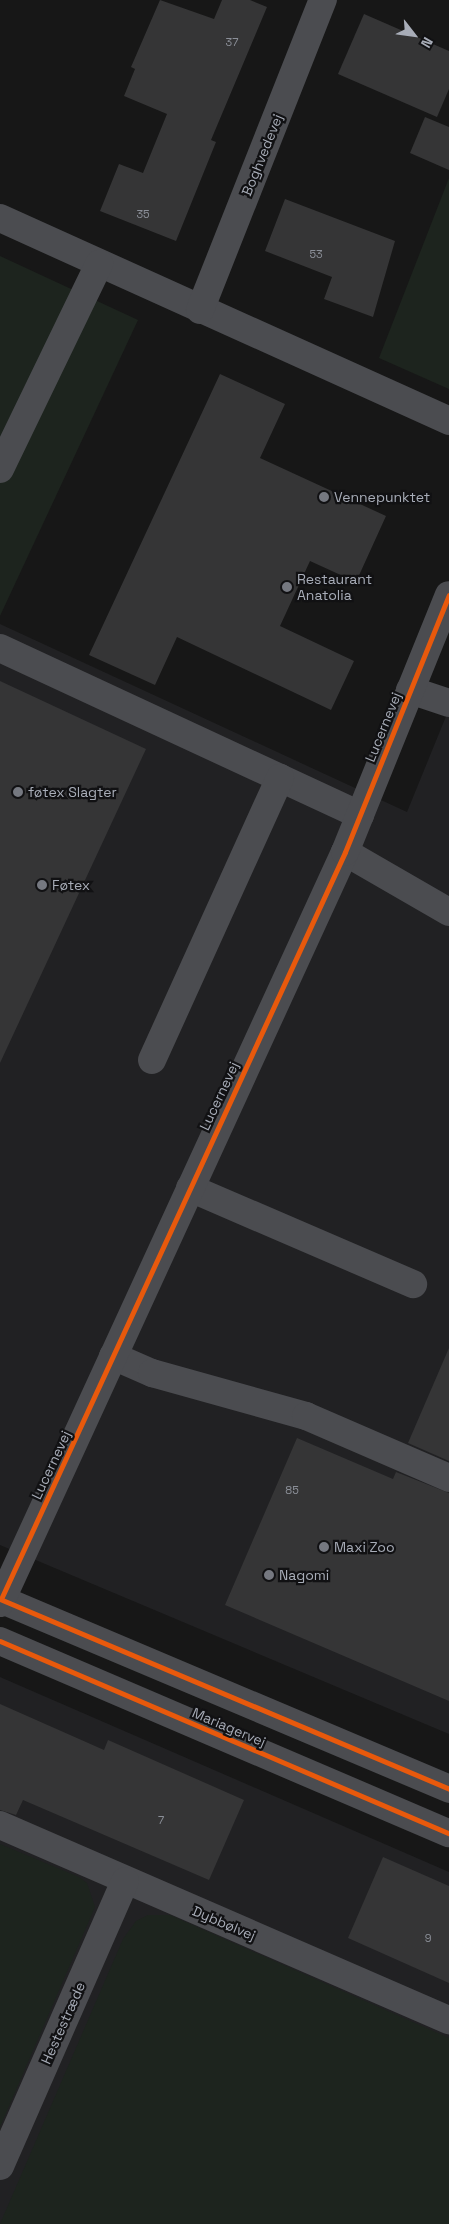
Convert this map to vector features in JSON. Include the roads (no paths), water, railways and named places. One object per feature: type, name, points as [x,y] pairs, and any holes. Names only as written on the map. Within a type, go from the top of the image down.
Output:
[{"type":"street","name":"Boghvedevej","points":[[200,310],[323,0]]},
{"type":"street","points":[[0,218],[449,421]]},
{"type":"street","points":[[0,469],[99,264]]},
{"type":"street","name":"Lucernevej","points":[[0,1600],[345,852],[449,595]]},
{"type":"street","points":[[0,648],[360,815]]},
{"type":"street","points":[[410,690],[449,703]]},
{"type":"street","points":[[152,1060],[280,778]]},
{"type":"street","points":[[345,852],[449,912]]},
{"type":"street","points":[[190,1188],[413,1284]]},
{"type":"street","points":[[113,1356],[152,1373],[306,1416],[449,1478]]},
{"type":"street","name":"Mariagervej","points":[[0,1600],[449,1789]]},
{"type":"street","name":"Mariagervej","points":[[0,1642],[449,1832]]},
{"type":"street","name":"Dybbølvej","points":[[0,1825],[125,1881],[449,2020]]},
{"type":"street","name":"Hestestræde","points":[[0,2166],[125,1881]]},
{"type":"place","name":"Vennepunktet","points":[[324,497]]},
{"type":"place","name":"Restaurant Anatolia","points":[[287,587]]},
{"type":"place","name":"føtex Slagter","points":[[18,792]]},
{"type":"place","name":"Føtex","points":[[42,885]]},
{"type":"place","name":"Maxi Zoo","points":[[324,1547]]},
{"type":"place","name":"Nagomi","points":[[269,1575]]}]
